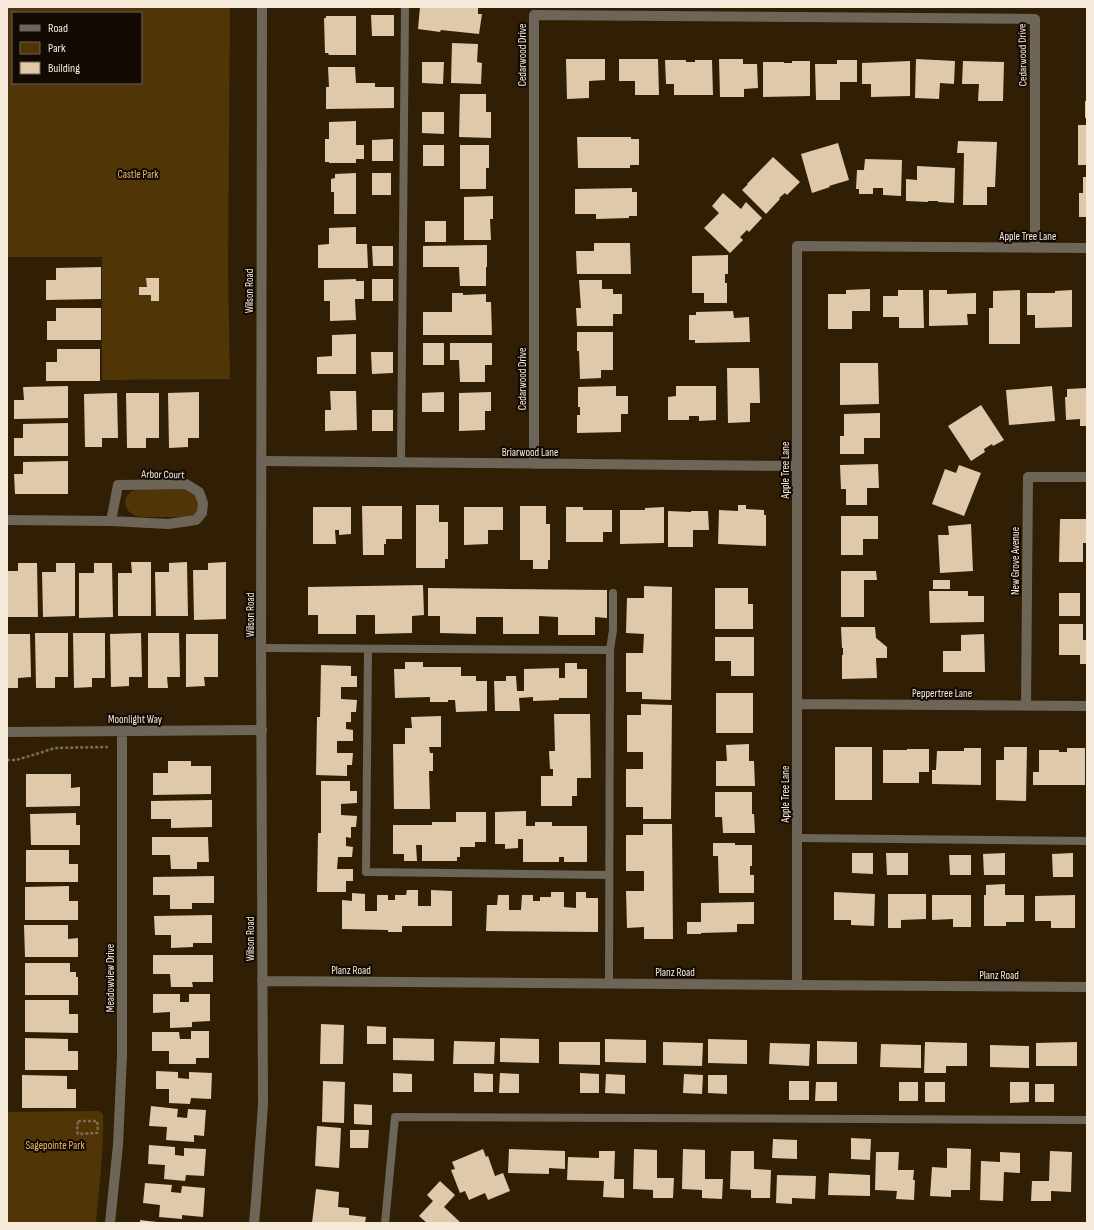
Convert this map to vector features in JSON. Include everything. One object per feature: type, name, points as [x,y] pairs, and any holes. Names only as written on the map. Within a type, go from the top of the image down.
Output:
[{"type":"street","name":"Wilson Road","points":[[254,1223],[263,1105],[261,270],[262,7]]},
{"type":"street","name":"Cedarwood Drive","points":[[534,464],[534,15],[1035,19],[1035,248]]},
{"type":"street","name":"Apple Tree Lane","points":[[797,985],[797,246],[1087,248]]},
{"type":"street","name":"Briarwood Lane","points":[[262,461],[797,466]]},
{"type":"street","name":"New Grove Avenue","points":[[1026,706],[1028,476],[1087,477]]},
{"type":"street","name":"Arbor Court","points":[[7,520],[168,524],[196,520],[202,513],[203,503],[199,492],[186,484],[118,485],[111,522]]},
{"type":"street","name":"Peppertree Lane","points":[[797,704],[1087,706]]},
{"type":"street","name":"Moonlight Way","points":[[7,732],[262,730]]},
{"type":"street","name":"Meadowview Drive","points":[[110,1223],[118,1145],[122,1056],[122,732]]},
{"type":"street","name":"Planz Road","points":[[262,981],[1087,988]]},
{"type":"lane","points":[[401,462],[405,7]]},
{"type":"lane","points":[[609,984],[608,875],[610,650],[613,630],[613,593]]},
{"type":"lane","points":[[262,648],[368,650],[610,650]]},
{"type":"lane","points":[[368,650],[366,872],[608,875]]},
{"type":"lane","points":[[797,838],[1087,841]]},
{"type":"lane","points":[[385,1223],[395,1117],[1087,1120]]},
{"type":"path","points":[[7,760],[16,760],[33,756],[55,748],[122,747]]},
{"type":"path","points":[[78,1121],[97,1121],[97,1133],[78,1134],[78,1121]]},
{"type":"green space","name":"Castle Park","points":[[7,7],[230,7],[228,271],[230,379],[102,380],[102,257],[7,257]]},
{"type":"green space","points":[[139,488],[188,488],[195,490],[200,511],[188,517],[140,517],[134,515],[126,507],[125,503],[128,494]]},
{"type":"green space","name":"Sagepointe Park","points":[[99,1111],[103,1114],[103,1141],[96,1223],[7,1223],[7,1112]]},
{"type":"building","points":[[420,7],[478,7],[478,14],[482,14],[479,34],[418,29]]},
{"type":"building","points":[[371,15],[394,15],[394,36],[372,36]]},
{"type":"building","points":[[326,16],[356,16],[356,55],[329,55],[328,53],[325,53],[324,18],[326,18]]},
{"type":"building","points":[[452,43],[478,44],[477,62],[482,63],[481,84],[451,83]]},
{"type":"building","points":[[566,59],[605,59],[605,80],[589,81],[589,98],[567,99]]},
{"type":"building","points":[[619,59],[658,59],[659,95],[635,95],[635,81],[619,81]]},
{"type":"building","points":[[719,59],[743,59],[743,64],[757,64],[758,88],[744,89],[744,97],[720,97]]},
{"type":"building","points":[[916,59],[955,61],[954,84],[940,83],[939,99],[915,98]]},
{"type":"building","points":[[665,60],[686,60],[686,62],[695,62],[695,60],[712,60],[713,95],[674,95],[674,84],[666,84]]},
{"type":"building","points":[[837,60],[857,60],[857,82],[840,82],[840,100],[816,100],[815,64],[837,64]]},
{"type":"building","points":[[792,61],[810,61],[810,96],[763,97],[763,62],[792,63]]},
{"type":"building","points":[[910,61],[910,96],[871,97],[871,84],[862,84],[862,63]]},
{"type":"building","points":[[963,61],[1004,62],[1003,101],[978,101],[979,84],[962,84]]},
{"type":"building","points":[[422,62],[444,62],[443,84],[422,83]]},
{"type":"building","points":[[328,67],[355,67],[356,83],[375,83],[375,87],[394,87],[394,108],[326,109],[326,87],[329,87]]},
{"type":"building","points":[[460,94],[486,94],[486,112],[491,112],[491,138],[459,137]]},
{"type":"building","points":[[1085,101],[1087,101],[1087,118],[1085,118]]},
{"type":"building","points":[[422,112],[444,112],[444,134],[422,133]]},
{"type":"building","points":[[356,121],[356,145],[364,145],[364,159],[356,159],[356,163],[325,162],[325,139],[329,139],[329,122]]},
{"type":"building","points":[[1078,125],[1087,125],[1087,165],[1078,165]]},
{"type":"building","points":[[577,137],[631,137],[631,139],[639,139],[639,165],[630,165],[630,168],[578,168]]},
{"type":"building","points":[[393,139],[393,161],[372,161],[372,140]]},
{"type":"building","points":[[958,141],[997,142],[995,187],[987,187],[987,205],[963,205],[964,153],[957,153]]},
{"type":"building","points":[[838,143],[849,180],[812,193],[801,154]]},
{"type":"building","points":[[423,145],[444,145],[444,166],[423,166]]},
{"type":"building","points":[[460,145],[489,145],[489,168],[486,168],[486,189],[460,189]]},
{"type":"building","points":[[773,157],[800,182],[787,195],[785,193],[779,198],[780,199],[766,214],[742,190]]},
{"type":"building","points":[[865,159],[902,160],[901,196],[883,195],[883,188],[873,188],[873,194],[859,194],[859,189],[856,189],[857,170],[864,170]]},
{"type":"building","points":[[917,166],[955,168],[954,203],[938,201],[906,201],[906,179],[917,180]]},
{"type":"building","points":[[356,173],[356,214],[334,214],[334,192],[331,192],[331,179],[335,178],[335,174]]},
{"type":"building","points":[[372,173],[391,173],[391,195],[372,195]]},
{"type":"building","points":[[1083,177],[1087,177],[1087,217],[1079,217],[1079,193],[1083,193]]},
{"type":"building","points":[[632,188],[632,192],[637,192],[637,216],[629,216],[629,218],[596,219],[596,214],[575,214],[575,189]]},
{"type":"building","points":[[723,193],[741,209],[746,202],[762,218],[749,232],[747,230],[740,237],[743,240],[730,253],[704,228],[719,213],[712,206]]},
{"type":"building","points":[[493,196],[493,219],[490,219],[491,240],[464,240],[464,197]]},
{"type":"building","points":[[425,221],[446,221],[446,242],[425,242]]},
{"type":"building","points":[[356,227],[356,244],[367,244],[368,268],[318,268],[318,245],[329,244],[329,228]]},
{"type":"building","points":[[594,243],[630,243],[631,274],[577,274],[576,251],[594,251]]},
{"type":"building","points":[[487,245],[486,286],[460,286],[459,267],[423,267],[423,246]]},
{"type":"building","points":[[372,246],[393,246],[393,266],[373,266]]},
{"type":"building","points":[[728,255],[728,274],[725,274],[725,283],[727,283],[727,303],[704,303],[704,293],[692,293],[692,256]]},
{"type":"building","points":[[101,267],[101,299],[46,300],[46,280],[56,280],[56,268]]},
{"type":"building","points":[[146,278],[159,278],[159,301],[151,301],[151,295],[139,295],[139,287],[147,287]]},
{"type":"building","points":[[356,279],[356,281],[364,281],[364,299],[355,299],[356,320],[330,321],[330,301],[324,301],[324,280]]},
{"type":"building","points":[[372,279],[393,279],[393,301],[372,301]]},
{"type":"building","points":[[579,280],[602,280],[602,289],[613,289],[613,294],[622,294],[622,314],[613,314],[613,326],[577,326],[576,308],[581,308]]},
{"type":"building","points":[[870,289],[870,311],[852,311],[852,329],[828,329],[828,294],[846,294],[846,290]]},
{"type":"building","points":[[898,290],[923,290],[924,328],[899,328],[899,317],[883,317],[883,296],[898,296]]},
{"type":"building","points":[[929,290],[947,290],[947,294],[976,293],[976,314],[967,314],[968,325],[929,326]]},
{"type":"building","points":[[1020,290],[1020,344],[989,344],[989,308],[993,308],[993,291]]},
{"type":"building","points":[[1072,290],[1072,327],[1035,328],[1035,315],[1027,315],[1027,293],[1055,293],[1055,291]]},
{"type":"building","points":[[452,293],[463,293],[463,295],[486,294],[486,302],[491,302],[492,335],[423,335],[423,312],[452,312]]},
{"type":"building","points":[[56,308],[101,308],[101,340],[47,340],[47,321],[56,321]]},
{"type":"building","points":[[733,311],[734,318],[749,317],[750,342],[695,343],[695,340],[689,340],[689,315],[696,315],[696,312]]},
{"type":"building","points":[[577,332],[613,332],[613,370],[601,370],[601,378],[580,379],[579,351],[577,351]]},
{"type":"building","points":[[356,334],[356,374],[317,374],[317,357],[332,356],[332,335]]},
{"type":"building","points":[[423,343],[444,343],[444,365],[423,365]]},
{"type":"building","points":[[450,343],[492,343],[492,365],[485,365],[485,382],[460,382],[459,360],[450,360]]},
{"type":"building","points":[[57,349],[100,349],[100,381],[46,381],[46,362],[57,362]]},
{"type":"building","points":[[371,352],[393,352],[393,373],[372,374]]},
{"type":"building","points":[[840,363],[878,363],[879,404],[840,405]]},
{"type":"building","points":[[727,368],[759,368],[760,403],[750,403],[750,422],[728,423]]},
{"type":"building","points":[[68,386],[68,418],[14,419],[14,400],[24,400],[23,387]]},
{"type":"building","points":[[616,386],[616,396],[628,396],[628,414],[621,414],[621,432],[577,433],[577,415],[580,415],[580,407],[578,407],[578,387]]},
{"type":"building","points":[[676,386],[716,386],[716,420],[699,421],[699,416],[689,416],[689,420],[668,420],[668,397],[676,396]]},
{"type":"building","points":[[1052,386],[1055,421],[1009,425],[1006,390]]},
{"type":"building","points":[[1087,388],[1087,426],[1080,426],[1080,419],[1066,420],[1065,397],[1067,397],[1067,389]]},
{"type":"building","points":[[330,391],[356,391],[357,430],[325,431],[325,410],[331,410]]},
{"type":"building","points":[[199,392],[199,438],[188,438],[188,447],[169,448],[168,393]]},
{"type":"building","points":[[444,392],[444,412],[422,412],[422,393]]},
{"type":"building","points":[[491,392],[491,411],[485,411],[485,430],[459,431],[459,393]]},
{"type":"building","points":[[117,393],[118,438],[102,438],[102,447],[85,447],[84,394]]},
{"type":"building","points":[[126,393],[159,393],[159,438],[146,438],[146,448],[127,448]]},
{"type":"building","points":[[981,405],[1004,440],[993,446],[992,444],[984,449],[985,452],[971,461],[948,426]]},
{"type":"building","points":[[372,410],[393,410],[393,431],[372,431]]},
{"type":"building","points":[[880,413],[880,438],[864,438],[864,454],[840,454],[840,436],[844,436],[844,414]]},
{"type":"building","points":[[68,423],[68,456],[14,456],[14,438],[23,438],[23,424]]},
{"type":"building","points":[[68,461],[68,494],[15,494],[14,474],[23,474],[23,462]]},
{"type":"building","points":[[878,464],[879,488],[867,488],[867,505],[846,505],[846,489],[841,489],[840,465]]},
{"type":"building","points":[[959,465],[981,473],[964,516],[932,504],[945,469],[956,473]]},
{"type":"building","points":[[416,505],[439,505],[439,522],[448,522],[448,559],[445,559],[445,568],[416,568]]},
{"type":"building","points":[[738,505],[746,505],[746,509],[764,510],[764,515],[766,515],[766,546],[718,544],[719,510],[738,511]]},
{"type":"building","points":[[362,506],[402,506],[402,539],[386,539],[386,544],[384,544],[384,555],[363,555]]},
{"type":"building","points":[[520,506],[546,506],[546,524],[550,524],[550,560],[548,560],[548,569],[533,569],[533,560],[520,560]]},
{"type":"building","points":[[313,507],[351,507],[351,534],[339,535],[339,530],[335,530],[336,544],[313,544]]},
{"type":"building","points":[[464,507],[503,507],[503,530],[488,530],[488,544],[464,545]]},
{"type":"building","points":[[566,507],[583,507],[583,510],[612,510],[612,532],[603,532],[603,542],[566,542]]},
{"type":"building","points":[[664,507],[664,543],[620,544],[620,510],[645,510],[645,508]]},
{"type":"building","points":[[668,511],[708,511],[709,530],[693,530],[693,547],[668,547]]},
{"type":"building","points":[[841,516],[878,516],[878,539],[863,539],[863,555],[841,555]]},
{"type":"building","points":[[1060,519],[1087,519],[1087,543],[1083,543],[1083,562],[1059,562]]},
{"type":"building","points":[[971,524],[973,571],[940,573],[938,535],[949,535],[948,526]]},
{"type":"building","points":[[131,562],[151,562],[151,616],[118,616],[118,573],[132,573]]},
{"type":"building","points":[[187,562],[188,616],[156,616],[155,572],[169,572],[169,563]]},
{"type":"building","points":[[226,562],[226,619],[194,620],[193,570],[208,570],[208,563]]},
{"type":"building","points":[[18,563],[37,563],[38,617],[7,617],[7,571],[18,571]]},
{"type":"building","points":[[56,563],[75,563],[75,616],[43,617],[42,572],[56,572]]},
{"type":"building","points":[[94,563],[112,563],[113,617],[79,618],[79,573],[94,573]]},
{"type":"building","points":[[841,571],[876,571],[877,580],[864,580],[864,617],[841,617]]},
{"type":"building","points":[[933,580],[950,580],[950,589],[933,589]]},
{"type":"building","points":[[423,585],[424,615],[412,616],[412,633],[375,634],[375,615],[356,615],[356,634],[318,634],[318,615],[308,615],[308,587]]},
{"type":"building","points":[[644,586],[672,587],[671,700],[642,699],[642,692],[626,692],[626,653],[643,653],[644,634],[626,633],[627,598],[644,598]]},
{"type":"building","points":[[428,588],[607,590],[607,618],[595,617],[595,635],[558,635],[558,617],[539,616],[539,634],[503,634],[503,617],[476,617],[476,634],[440,633],[440,616],[428,616]]},
{"type":"building","points":[[715,588],[748,588],[748,604],[753,604],[753,629],[715,629]]},
{"type":"building","points":[[929,591],[968,591],[968,596],[984,596],[984,622],[930,623]]},
{"type":"building","points":[[1059,593],[1080,593],[1080,616],[1059,616]]},
{"type":"building","points":[[1059,624],[1083,624],[1083,640],[1087,640],[1087,664],[1080,664],[1080,655],[1059,655]]},
{"type":"building","points":[[841,627],[875,627],[876,638],[887,647],[887,658],[876,658],[877,678],[842,679],[843,648]]},
{"type":"building","points":[[35,633],[68,633],[68,677],[55,677],[55,688],[36,688]]},
{"type":"building","points":[[73,633],[105,633],[105,678],[92,678],[92,687],[74,688]]},
{"type":"building","points":[[141,633],[142,677],[129,677],[129,686],[111,687],[110,634]]},
{"type":"building","points":[[148,633],[179,633],[180,677],[167,677],[168,688],[148,688]]},
{"type":"building","points":[[7,634],[30,634],[31,677],[18,678],[18,688],[7,688]]},
{"type":"building","points":[[186,634],[218,634],[218,677],[204,677],[205,686],[186,687]]},
{"type":"building","points":[[984,634],[985,672],[943,672],[943,651],[961,651],[961,635]]},
{"type":"building","points":[[715,637],[754,637],[754,676],[731,676],[731,661],[715,661]]},
{"type":"building","points":[[405,662],[423,662],[423,667],[461,667],[461,676],[476,676],[476,681],[487,681],[487,711],[456,712],[455,700],[448,700],[448,702],[430,702],[430,697],[395,698],[394,669],[405,669]]},
{"type":"building","points":[[565,663],[577,663],[577,669],[587,669],[587,698],[559,698],[559,700],[533,701],[533,697],[519,698],[520,711],[495,711],[494,681],[506,681],[506,676],[516,676],[517,691],[524,691],[524,669],[559,668],[559,678],[565,678]]},
{"type":"building","points":[[321,665],[351,666],[351,676],[357,676],[357,687],[341,687],[341,699],[357,700],[356,712],[351,712],[351,722],[346,722],[346,729],[353,730],[353,741],[337,741],[337,753],[353,753],[352,765],[347,765],[347,776],[316,775],[317,717],[320,717]]},
{"type":"building","points":[[716,693],[753,693],[753,733],[716,733]]},
{"type":"building","points":[[641,704],[672,705],[671,819],[643,819],[643,807],[626,807],[626,769],[643,769],[643,752],[627,752],[627,715],[641,715]]},
{"type":"building","points":[[554,714],[590,714],[591,778],[577,778],[577,796],[572,796],[572,806],[541,806],[541,776],[553,776],[553,769],[550,769],[549,751],[555,751]]},
{"type":"building","points":[[441,716],[441,747],[429,747],[430,753],[433,753],[433,771],[429,771],[430,809],[394,809],[393,744],[405,744],[405,728],[412,728],[411,717]]},
{"type":"building","points":[[749,744],[749,761],[754,761],[755,786],[716,786],[716,761],[727,761],[726,745]]},
{"type":"building","points":[[835,747],[872,747],[872,800],[835,800]]},
{"type":"building","points":[[1004,747],[1027,747],[1026,801],[996,800],[996,760],[1004,760]]},
{"type":"building","points":[[964,748],[981,748],[981,785],[932,784],[932,770],[936,770],[937,751],[964,751]]},
{"type":"building","points":[[1067,748],[1085,748],[1085,785],[1033,785],[1033,772],[1039,772],[1039,750],[1059,750],[1059,752],[1067,752]]},
{"type":"building","points":[[929,749],[929,772],[919,772],[919,783],[883,783],[883,750]]},
{"type":"building","points":[[168,761],[191,761],[191,766],[211,766],[211,794],[153,795],[153,773],[168,773]]},
{"type":"building","points":[[26,774],[71,774],[71,788],[80,787],[80,806],[26,807]]},
{"type":"building","points":[[321,781],[350,781],[350,791],[357,791],[357,803],[341,804],[341,815],[357,816],[356,827],[351,827],[351,838],[346,837],[346,846],[353,847],[352,857],[338,857],[337,869],[353,869],[353,881],[346,881],[346,892],[317,892],[318,833],[321,833]]},
{"type":"building","points":[[715,792],[752,792],[752,814],[754,814],[755,833],[723,833],[722,817],[715,817]]},
{"type":"building","points":[[212,800],[212,827],[171,828],[171,819],[151,819],[151,801]]},
{"type":"building","points":[[526,811],[526,826],[535,826],[535,822],[552,822],[552,826],[587,826],[587,862],[564,862],[564,857],[559,857],[559,862],[523,862],[523,839],[518,839],[518,848],[505,849],[505,844],[495,844],[495,812]]},
{"type":"building","points":[[456,812],[486,812],[486,842],[475,842],[475,847],[460,847],[460,857],[457,857],[457,861],[422,861],[422,845],[416,845],[417,861],[404,861],[404,854],[393,854],[393,825],[432,825],[432,822],[456,822]]},
{"type":"building","points":[[76,813],[76,825],[80,825],[80,845],[31,845],[30,814]]},
{"type":"building","points":[[643,824],[672,824],[673,939],[644,939],[644,927],[627,928],[626,891],[644,891],[644,871],[626,871],[626,835],[643,835]]},
{"type":"building","points":[[152,837],[208,837],[209,862],[197,862],[197,869],[171,869],[170,855],[152,855]]},
{"type":"building","points":[[713,843],[752,845],[752,866],[750,866],[750,875],[754,875],[754,893],[719,893],[718,856],[713,856]]},
{"type":"building","points":[[26,850],[69,850],[69,864],[78,864],[78,882],[26,882]]},
{"type":"building","points":[[852,853],[873,853],[873,874],[852,873]]},
{"type":"building","points":[[886,853],[908,853],[908,875],[887,875]]},
{"type":"building","points":[[1005,853],[1005,875],[984,875],[983,854]]},
{"type":"building","points":[[1073,853],[1073,877],[1053,877],[1052,854]]},
{"type":"building","points":[[949,855],[971,855],[971,875],[950,875]]},
{"type":"building","points":[[214,876],[214,903],[192,903],[192,909],[170,909],[170,895],[153,895],[153,877]]},
{"type":"building","points":[[1005,884],[1005,895],[1024,895],[1024,922],[1006,922],[1006,926],[984,926],[984,895],[986,895],[986,885]]},
{"type":"building","points":[[69,886],[69,901],[78,901],[78,920],[25,920],[25,887]]},
{"type":"building","points":[[407,890],[418,890],[418,906],[431,906],[431,890],[452,891],[452,926],[402,926],[402,932],[388,932],[388,930],[342,929],[342,900],[352,901],[352,893],[365,894],[365,911],[377,911],[377,895],[388,895],[388,900],[395,900],[395,895],[406,895]]},
{"type":"building","points":[[551,892],[564,892],[564,907],[576,908],[576,892],[586,892],[586,898],[598,898],[598,932],[486,931],[487,905],[497,905],[498,895],[509,895],[509,910],[521,910],[522,895],[533,895],[533,901],[540,901],[540,897],[551,897]]},
{"type":"building","points":[[834,892],[875,894],[874,926],[851,925],[851,920],[834,920]]},
{"type":"building","points":[[888,894],[926,894],[926,919],[901,920],[901,928],[888,928]]},
{"type":"building","points":[[932,895],[971,895],[971,927],[953,927],[953,919],[932,920]]},
{"type":"building","points":[[1075,895],[1075,928],[1051,928],[1051,921],[1035,921],[1035,896]]},
{"type":"building","points":[[754,902],[754,924],[737,924],[737,932],[687,934],[687,922],[701,922],[701,903]]},
{"type":"building","points":[[212,915],[212,943],[193,943],[193,947],[171,948],[171,935],[155,935],[154,916]]},
{"type":"building","points":[[24,925],[68,925],[68,939],[78,938],[78,957],[25,957]]},
{"type":"building","points":[[153,955],[213,955],[213,982],[192,982],[193,987],[171,987],[170,974],[153,974]]},
{"type":"building","points":[[25,963],[70,963],[70,972],[76,972],[76,977],[78,977],[78,995],[25,995]]},
{"type":"building","points":[[153,994],[180,994],[180,1002],[189,1002],[189,994],[210,994],[210,1021],[192,1022],[192,1027],[170,1028],[170,1012],[153,1013]]},
{"type":"building","points":[[25,1000],[69,1000],[69,1014],[78,1014],[78,1033],[25,1032]]},
{"type":"building","points":[[321,1024],[344,1025],[343,1064],[320,1064]]},
{"type":"building","points":[[367,1026],[386,1027],[386,1044],[367,1044]]},
{"type":"building","points":[[191,1031],[209,1031],[209,1058],[196,1058],[196,1064],[169,1064],[169,1051],[152,1051],[152,1032],[179,1032],[180,1039],[191,1039]]},
{"type":"building","points":[[25,1038],[68,1039],[68,1051],[78,1051],[78,1070],[25,1070]]},
{"type":"building","points":[[393,1038],[434,1039],[434,1061],[393,1060]]},
{"type":"building","points":[[500,1038],[539,1039],[539,1063],[500,1062]]},
{"type":"building","points":[[605,1039],[646,1040],[646,1063],[605,1062]]},
{"type":"building","points":[[708,1039],[747,1040],[747,1064],[708,1063]]},
{"type":"building","points":[[454,1041],[495,1042],[494,1064],[453,1064]]},
{"type":"building","points":[[817,1041],[857,1042],[857,1064],[817,1064]]},
{"type":"building","points":[[559,1042],[600,1042],[600,1065],[559,1064]]},
{"type":"building","points":[[663,1042],[703,1043],[702,1066],[663,1065]]},
{"type":"building","points":[[925,1042],[967,1043],[967,1066],[946,1066],[946,1073],[924,1073]]},
{"type":"building","points":[[1077,1042],[1077,1066],[1036,1066],[1036,1043]]},
{"type":"building","points":[[770,1043],[810,1044],[809,1066],[769,1064]]},
{"type":"building","points":[[881,1044],[921,1045],[921,1068],[880,1067]]},
{"type":"building","points":[[990,1045],[1029,1046],[1029,1068],[990,1067]]},
{"type":"building","points":[[156,1071],[178,1072],[178,1078],[189,1079],[189,1072],[212,1073],[211,1099],[191,1098],[190,1104],[169,1103],[169,1089],[156,1089]]},
{"type":"building","points":[[393,1073],[412,1074],[412,1092],[393,1092]]},
{"type":"building","points":[[474,1073],[493,1074],[493,1092],[474,1092]]},
{"type":"building","points":[[500,1073],[519,1074],[519,1093],[499,1093]]},
{"type":"building","points":[[580,1073],[599,1074],[599,1093],[580,1093]]},
{"type":"building","points":[[606,1074],[625,1075],[625,1094],[605,1093]]},
{"type":"building","points":[[684,1074],[703,1075],[702,1094],[683,1093]]},
{"type":"building","points":[[22,1075],[67,1076],[67,1089],[76,1089],[76,1108],[22,1108]]},
{"type":"building","points":[[708,1075],[727,1075],[727,1094],[708,1093]]},
{"type":"building","points":[[323,1081],[345,1082],[344,1123],[322,1122]]},
{"type":"building","points":[[789,1081],[809,1081],[809,1100],[789,1100]]},
{"type":"building","points":[[816,1082],[837,1082],[837,1101],[815,1101]]},
{"type":"building","points":[[899,1082],[918,1082],[918,1101],[899,1101]]},
{"type":"building","points":[[925,1082],[945,1082],[945,1102],[925,1102]]},
{"type":"building","points":[[1010,1082],[1029,1082],[1029,1102],[1010,1103]]},
{"type":"building","points":[[1035,1084],[1054,1084],[1054,1102],[1035,1102]]},
{"type":"building","points":[[354,1104],[372,1105],[372,1125],[354,1124]]},
{"type":"building","points":[[151,1106],[178,1109],[177,1117],[187,1118],[188,1109],[206,1110],[204,1136],[194,1135],[194,1142],[166,1140],[167,1127],[149,1126]]},
{"type":"building","points":[[317,1126],[341,1128],[339,1168],[315,1166]]},
{"type":"building","points":[[350,1130],[369,1130],[368,1148],[350,1148]]},
{"type":"building","points":[[851,1138],[871,1139],[870,1160],[851,1159]]},
{"type":"building","points":[[773,1139],[797,1140],[797,1159],[772,1158]]},
{"type":"building","points":[[149,1145],[175,1147],[175,1155],[184,1156],[184,1148],[206,1149],[204,1176],[186,1175],[185,1181],[164,1179],[165,1165],[148,1164]]},
{"type":"building","points":[[947,1148],[971,1149],[970,1190],[951,1190],[951,1197],[930,1196],[932,1167],[947,1168]]},
{"type":"building","points":[[483,1149],[486,1157],[488,1156],[495,1176],[503,1173],[510,1191],[488,1200],[485,1193],[469,1200],[465,1191],[460,1193],[451,1170],[455,1169],[452,1162]]},
{"type":"building","points":[[509,1149],[565,1151],[565,1169],[549,1168],[549,1174],[508,1173]]},
{"type":"building","points":[[634,1149],[657,1150],[657,1178],[674,1178],[673,1198],[653,1198],[653,1190],[633,1189]]},
{"type":"building","points":[[683,1149],[705,1150],[705,1179],[723,1179],[722,1199],[702,1198],[702,1190],[682,1189]]},
{"type":"building","points":[[599,1151],[615,1151],[614,1179],[624,1179],[624,1198],[603,1197],[604,1181],[567,1180],[568,1157],[599,1158]]},
{"type":"building","points":[[731,1151],[754,1151],[754,1169],[771,1170],[770,1198],[751,1198],[751,1190],[730,1189]]},
{"type":"building","points":[[1050,1151],[1072,1152],[1071,1192],[1051,1191],[1051,1201],[1031,1201],[1032,1181],[1049,1181]]},
{"type":"building","points":[[876,1152],[899,1152],[898,1170],[914,1170],[914,1200],[896,1199],[897,1191],[875,1190]]},
{"type":"building","points":[[1000,1152],[1020,1153],[1020,1173],[1004,1172],[1003,1201],[980,1200],[981,1161],[1000,1162]]},
{"type":"building","points":[[829,1173],[870,1175],[870,1196],[828,1195]]},
{"type":"building","points":[[777,1175],[816,1176],[815,1199],[792,1198],[792,1204],[776,1203]]},
{"type":"building","points":[[440,1181],[455,1195],[444,1207],[461,1223],[427,1223],[419,1216],[433,1201],[427,1195]]},
{"type":"building","points":[[145,1183],[172,1185],[171,1192],[181,1193],[182,1186],[205,1188],[203,1217],[182,1215],[182,1219],[159,1217],[160,1205],[143,1203]]},
{"type":"building","points":[[316,1189],[339,1192],[338,1207],[349,1208],[349,1215],[366,1217],[365,1223],[312,1223]]},
{"type":"building","points":[[140,1220],[157,1222],[157,1223],[140,1223]]}]
